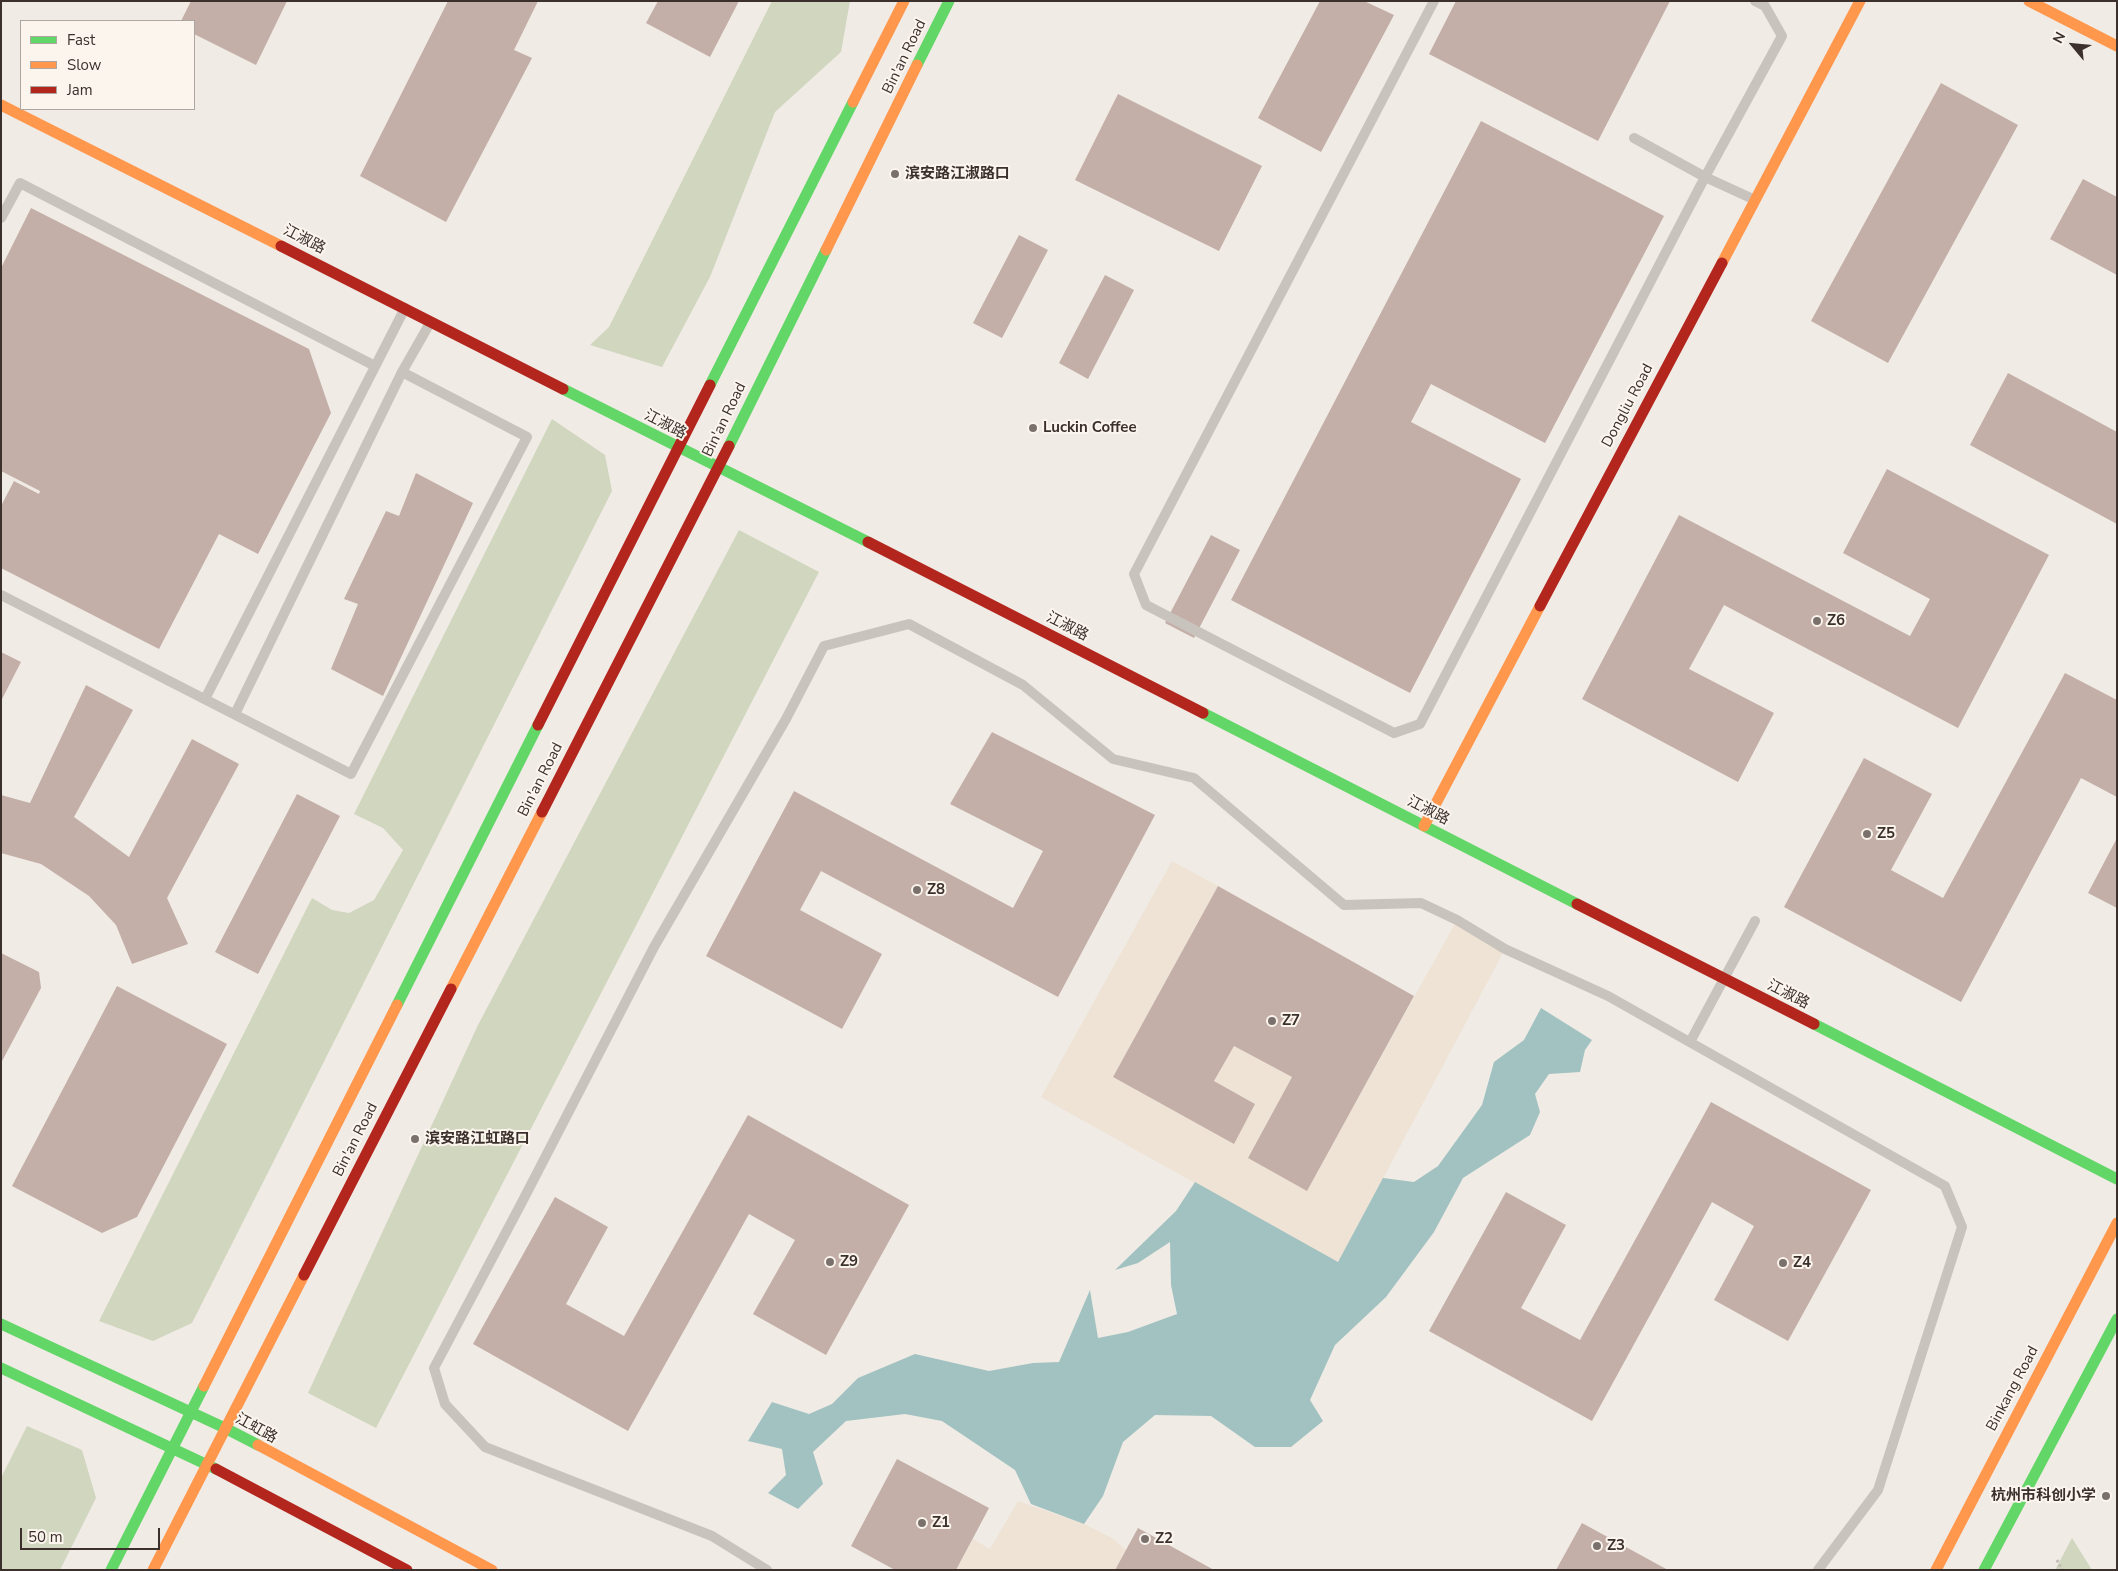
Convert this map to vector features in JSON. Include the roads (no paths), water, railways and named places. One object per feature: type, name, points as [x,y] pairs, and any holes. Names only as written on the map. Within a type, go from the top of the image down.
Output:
[{"type":"main road","name":"Bin'an Road","points":[[111,1570],[679,450],[904,1]]},
{"type":"main road","name":"Bin'an Road","points":[[153,1570],[719,466],[950,1]]},
{"type":"main road","name":"Dongliu Road","points":[[1424,826],[1860,1]]},
{"type":"main road","points":[[2029,1],[2117,46]]},
{"type":"main road","name":"江淑路","points":[[5,107],[431,321],[679,450],[719,466],[2117,1179]]},
{"type":"main road","points":[[1,122],[5,107]]},
{"type":"main road","name":"Binkang Road","points":[[1936,1570],[2117,1223]]},
{"type":"main road","points":[[1984,1570],[2117,1319]]},
{"type":"main road","name":"江虹路","points":[[1,1324],[225,1428],[492,1570]]},
{"type":"main road","points":[[1,1368],[174,1448],[407,1570]]},
{"type":"lane","points":[[1434,1],[1134,574],[1146,605],[1394,733],[1420,724],[1704,177],[1782,36],[1765,6],[1755,1]]},
{"type":"lane","points":[[1634,138],[1704,177],[1754,200]]},
{"type":"lane","points":[[1,218],[20,183],[375,366]]},
{"type":"lane","points":[[205,699],[405,308]]},
{"type":"lane","points":[[235,714],[402,372],[431,321]]},
{"type":"lane","points":[[1,595],[351,774],[527,437],[402,372]]},
{"type":"lane","points":[[767,1570],[712,1536],[485,1447],[445,1404],[434,1368],[654,946],[786,718],[824,646],[909,624],[1023,685],[1112,759],[1194,778],[1344,905],[1421,903],[1456,920],[1505,949],[1608,996],[1945,1186],[1962,1227],[1878,1490],[1818,1570]]},
{"type":"lane","points":[[1690,1042],[1755,921]]},
{"type":"water","points":[[1541,1008],[1592,1040],[1585,1050],[1580,1072],[1549,1074],[1535,1094],[1540,1112],[1530,1135],[1463,1178],[1434,1232],[1386,1297],[1335,1345],[1310,1400],[1323,1421],[1291,1447],[1255,1447],[1211,1416],[1155,1415],[1123,1442],[1103,1496],[1084,1524],[1031,1504],[1015,1470],[942,1421],[905,1414],[846,1421],[813,1452],[823,1484],[798,1509],[768,1493],[786,1475],[782,1449],[748,1441],[772,1402],[809,1414],[832,1404],[858,1378],[915,1354],[989,1371],[1033,1363],[1059,1362],[1090,1290],[1098,1338],[1128,1332],[1177,1314],[1171,1285],[1170,1242],[1138,1263],[1115,1270],[1176,1211],[1195,1182],[1338,1262],[1383,1178],[1414,1182],[1438,1166],[1482,1105],[1494,1062],[1524,1040]]},
{"type":"place","name":"滨安路江淑路口","points":[[895,174]]},
{"type":"place","name":"Luckin Coffee","points":[[1033,428]]},
{"type":"place","name":"Z6","points":[[1817,621]]},
{"type":"place","name":"Z5","points":[[1867,834]]},
{"type":"place","name":"Z8","points":[[917,890]]},
{"type":"place","name":"Z7","points":[[1272,1021]]},
{"type":"place","name":"滨安路江虹路口","points":[[415,1139]]},
{"type":"place","name":"Z9","points":[[830,1262]]},
{"type":"place","name":"Z4","points":[[1783,1263]]},
{"type":"place","name":"杭州市科创小学","points":[[2106,1496]]},
{"type":"place","name":"Z1","points":[[922,1523]]},
{"type":"place","name":"Z2","points":[[1145,1539]]},
{"type":"place","name":"Z3","points":[[1597,1546]]}]
